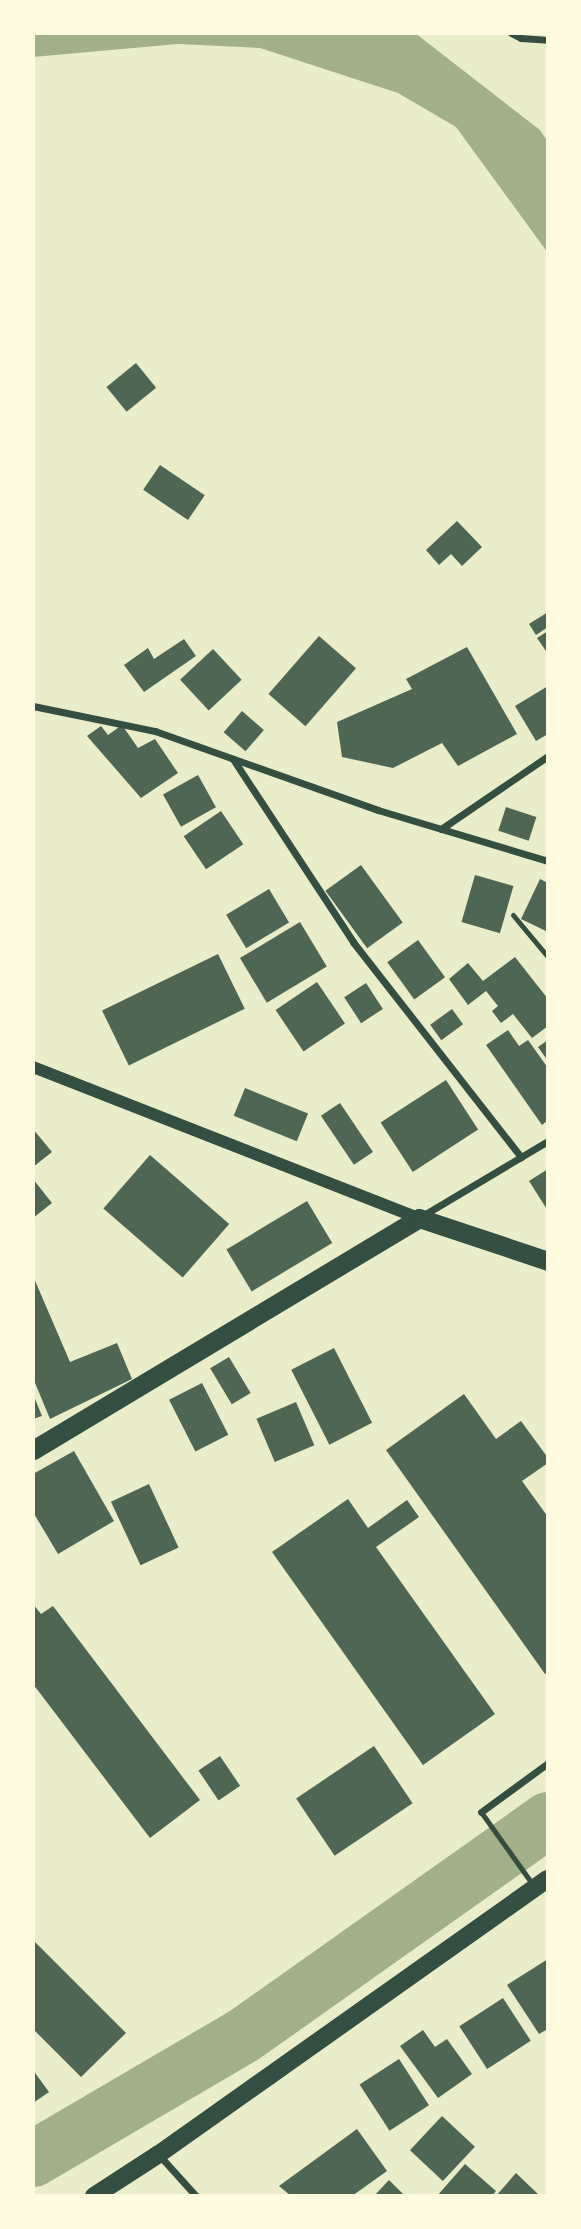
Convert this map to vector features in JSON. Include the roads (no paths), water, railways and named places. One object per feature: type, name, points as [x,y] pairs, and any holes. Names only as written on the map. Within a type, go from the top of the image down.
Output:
[{"type":"highway","points":[[33,1450],[419,1218],[548,1261]]},
{"type":"main road","points":[[94,2196],[159,2154],[541,1883]]},
{"type":"street","points":[[512,33],[521,38],[548,40]]},
{"type":"street","points":[[33,706],[155,731],[441,830],[548,861]]},
{"type":"street","points":[[441,830],[548,756]]},
{"type":"street","points":[[233,759],[353,942],[521,1157]]},
{"type":"street","points":[[33,1067],[419,1218],[548,1142]]},
{"type":"street","points":[[481,1812],[548,1763]]},
{"type":"street","points":[[159,2154],[196,2196]]},
{"type":"lane","points":[[513,915],[548,957]]},
{"type":"lane","points":[[481,1812],[541,1883]]},
{"type":"waterway","points":[[33,2159],[243,2036],[548,1820]]}]
